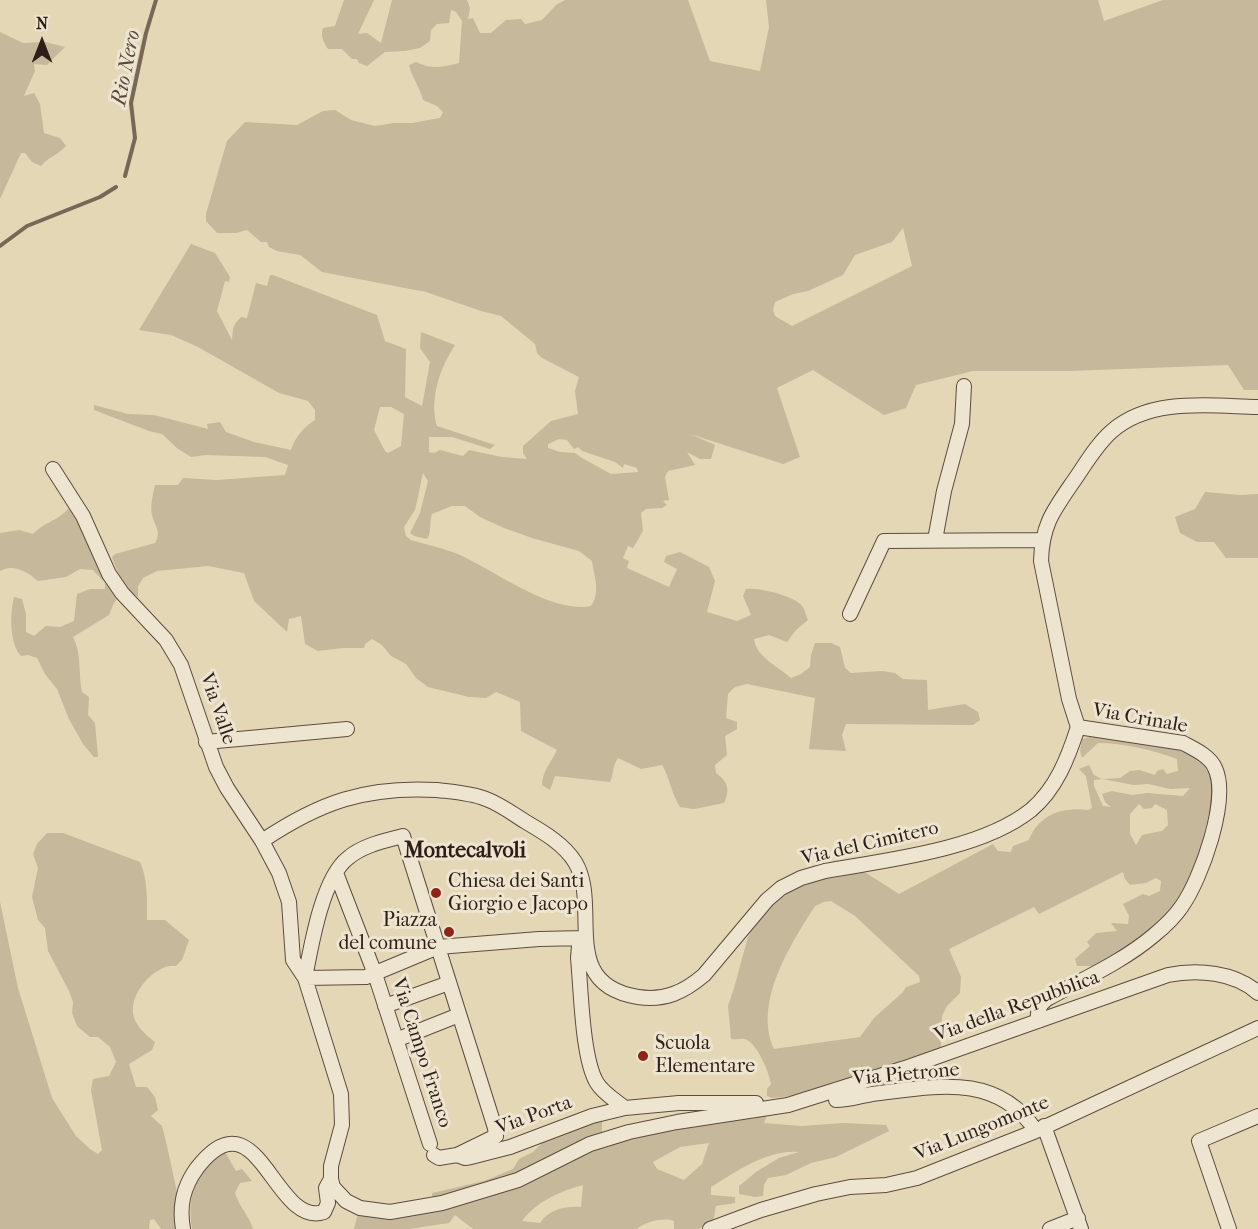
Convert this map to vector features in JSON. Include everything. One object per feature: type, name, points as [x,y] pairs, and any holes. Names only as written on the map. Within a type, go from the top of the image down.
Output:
[{"type":"street","points":[[935,540],[944,491],[962,424],[964,386]]},
{"type":"street","name":"Via Crinale","points":[[1038,1020],[1037,1012],[1047,999],[1130,953],[1171,920],[1183,905],[1196,880],[1214,831],[1220,805],[1220,779],[1215,765],[1198,751],[1183,743],[1078,727],[1069,699],[1041,561],[1042,540],[1054,510],[1098,445],[1126,421],[1149,412],[1184,406],[1258,407]]},
{"type":"street","name":"Via Valle","points":[[53,469],[83,516],[109,574],[122,593],[155,626],[174,652],[188,683],[206,742],[227,788],[262,841],[279,873],[289,902],[293,960],[306,978]]},
{"type":"street","points":[[850,614],[884,541],[1042,540]]},
{"type":"street","name":"Via del Cimitero","points":[[585,938],[592,965],[599,977],[611,987],[629,995],[648,998],[661,998],[680,992],[704,975],[767,900],[781,888],[801,878],[825,871],[885,861],[973,841],[1011,824],[1031,810],[1058,778],[1078,727]]},
{"type":"street","points":[[206,742],[347,729]]},
{"type":"street","points":[[262,841],[306,814],[374,791],[428,790],[480,797],[495,803],[540,831],[573,858],[583,882],[585,938],[579,946],[578,958],[589,1063],[601,1089],[625,1108]]},
{"type":"street","points":[[183,1229],[182,1203],[189,1180],[209,1156],[228,1145],[236,1145],[248,1152],[288,1204],[301,1214],[314,1216],[324,1212],[328,1203],[326,1188],[331,1179],[331,1166],[342,1125],[341,1094],[306,978],[321,909],[336,873],[347,858],[356,852],[403,836],[459,1015],[396,1040]]},
{"type":"street","name":"Via Campo Franco","points":[[336,873],[375,974],[432,1149]]},
{"type":"street","points":[[306,978],[366,977],[438,948],[466,944],[585,938]]},
{"type":"street","name":"Via della Repubblica","points":[[331,1179],[333,1187],[346,1201],[360,1208],[390,1212],[423,1207],[518,1180],[590,1144],[629,1132],[676,1122],[788,1105],[905,1068],[1179,972],[1221,975],[1240,981],[1258,993]]},
{"type":"street","points":[[385,1005],[449,983]]},
{"type":"street","name":"Via Porta","points":[[432,1149],[439,1158],[457,1155],[496,1136],[459,1015]]},
{"type":"street","name":"Via Lungomonte","points":[[710,1229],[761,1210],[816,1194],[850,1187],[886,1185],[917,1178],[1040,1128],[1258,1028]]},
{"type":"street","name":"Via Pietrone","points":[[836,1100],[952,1086],[979,1089],[1013,1106],[1040,1128]]},
{"type":"street","name":"Via della Repubblica","points":[[625,1108],[647,1104],[735,1102],[788,1105]]},
{"type":"street","name":"Via Porta","points":[[457,1155],[465,1158],[510,1147],[592,1116],[625,1108]]},
{"type":"street","points":[[1229,1229],[1198,1141],[1258,1116]]},
{"type":"street","points":[[1040,1128],[1079,1224],[1050,1229]]},
{"type":"shaded area","points":[[344,0],[374,0],[358,34],[367,33],[381,43],[392,0],[467,0],[470,8],[468,19],[473,18],[480,33],[491,33],[506,20],[521,19],[525,24],[542,20],[556,5],[565,0],[688,0],[710,61],[760,71],[769,27],[766,0],[1098,0],[1104,21],[1163,0],[1258,0],[1258,390],[1244,390],[1228,365],[1069,371],[973,371],[916,385],[906,408],[884,415],[813,370],[777,388],[800,457],[783,464],[690,434],[715,445],[711,459],[700,459],[687,452],[695,465],[668,471],[665,477],[669,500],[663,501],[667,505],[662,508],[646,509],[641,513],[643,531],[633,548],[628,546],[623,558],[629,561],[627,568],[669,587],[677,569],[664,562],[666,556],[680,552],[709,567],[715,581],[707,612],[737,621],[751,615],[743,596],[746,589],[767,591],[792,599],[803,607],[808,620],[787,642],[769,635],[754,639],[763,656],[791,678],[810,667],[815,643],[831,643],[840,647],[845,668],[851,673],[882,671],[895,673],[903,679],[927,680],[928,710],[965,704],[978,712],[980,720],[973,725],[846,724],[842,735],[846,751],[809,749],[815,698],[747,684],[735,687],[728,694],[726,718],[737,722],[737,729],[725,736],[727,755],[715,765],[716,773],[727,786],[724,803],[694,809],[680,807],[662,765],[641,769],[618,758],[610,782],[555,776],[550,790],[542,785],[542,780],[557,750],[521,731],[520,702],[496,692],[486,698],[469,697],[428,687],[416,678],[406,664],[391,656],[382,645],[372,639],[365,644],[364,648],[318,651],[305,644],[301,616],[289,619],[287,632],[254,601],[244,573],[208,566],[157,571],[143,578],[138,586],[138,597],[125,585],[112,557],[115,554],[155,543],[158,532],[151,508],[155,485],[178,485],[183,478],[217,480],[285,475],[288,465],[265,457],[206,455],[191,457],[178,449],[162,434],[94,410],[94,405],[128,414],[154,415],[208,429],[207,424],[220,422],[226,432],[254,442],[291,450],[300,433],[315,420],[315,410],[308,401],[279,393],[198,347],[171,335],[139,330],[191,244],[215,253],[230,277],[229,282],[225,281],[217,311],[232,340],[236,323],[241,317],[247,318],[256,283],[267,286],[270,275],[273,275],[377,315],[385,341],[406,349],[405,397],[422,406],[430,362],[420,348],[421,332],[455,345],[437,384],[434,405],[437,426],[495,445],[490,449],[452,437],[429,437],[429,452],[434,453],[440,450],[463,456],[469,450],[502,457],[527,459],[523,453],[523,446],[551,421],[578,414],[575,391],[579,377],[542,358],[537,353],[535,344],[501,316],[426,292],[322,272],[300,255],[277,251],[269,247],[267,242],[261,242],[247,230],[236,233],[217,233],[206,221],[227,141],[245,122],[297,125],[323,111],[335,110],[351,120],[375,126],[440,118],[443,112],[437,106],[423,100],[409,65],[416,62],[437,67],[459,63],[462,21],[456,12],[451,10],[449,23],[437,24],[431,30],[430,41],[420,48],[385,52],[367,66],[359,63],[357,59],[352,59],[342,49],[328,49],[322,31],[323,28],[335,26]],"holes":[[[903,228],[912,266],[792,326],[775,316],[773,310],[775,302],[793,294],[808,291],[843,275],[855,255],[892,242]],[[380,407],[391,407],[404,414],[401,446],[388,453],[374,430]],[[559,439],[567,440],[574,449],[578,447],[582,451],[615,462],[623,468],[624,464],[637,468],[638,472],[611,474],[575,453],[548,448],[548,444]],[[423,473],[428,481],[420,513],[410,533],[414,536],[427,539],[432,514],[452,506],[465,506],[480,517],[504,528],[579,551],[592,561],[596,584],[594,601],[591,606],[576,607],[559,604],[524,590],[460,555],[411,540],[406,536],[404,527],[415,510]]]},
{"type":"shaded area","points":[[0,32],[23,43],[45,42],[65,47],[47,65],[34,64],[35,71],[24,96],[34,93],[40,104],[44,133],[60,138],[66,146],[41,166],[32,162],[25,153],[21,153],[0,199]]},
{"type":"shaded area","points":[[1205,492],[1258,494],[1258,558],[1226,558],[1214,542],[1197,542],[1180,533],[1175,517],[1195,509]]},
{"type":"shaded area","points":[[68,509],[74,509],[118,597],[109,615],[73,637],[78,650],[82,692],[89,697],[88,715],[95,723],[98,757],[94,757],[83,744],[69,719],[57,689],[45,674],[37,658],[28,655],[21,656],[17,650],[12,636],[11,619],[14,597],[22,599],[26,614],[26,632],[34,636],[46,626],[60,627],[74,621],[77,594],[90,589],[105,589],[105,583],[93,570],[80,569],[66,577],[38,581],[15,568],[0,571],[0,533],[19,530],[33,534]]},
{"type":"shaded area","points":[[1112,738],[1169,746],[1192,754],[1211,770],[1214,789],[1202,845],[1193,871],[1176,903],[1151,930],[1095,966],[1077,966],[1075,959],[1090,946],[1087,942],[1096,933],[1117,931],[1111,923],[1128,924],[1129,916],[1123,904],[1143,894],[1149,896],[1160,891],[1161,881],[1156,878],[1146,883],[1130,885],[1123,872],[1039,914],[1034,907],[949,949],[961,977],[960,993],[947,1006],[942,1016],[941,1048],[791,1096],[772,1098],[767,1096],[767,1089],[771,1084],[768,1072],[754,1046],[745,1039],[731,1039],[728,1006],[748,937],[760,913],[796,884],[853,871],[863,871],[899,894],[993,844],[998,851],[1011,852],[1013,846],[1029,840],[1033,831],[1045,818],[1061,811],[1092,808],[1086,776],[1079,769],[1089,765],[1094,775],[1102,779],[1120,778],[1130,771],[1139,770],[1155,775],[1157,771],[1163,769],[1167,774],[1178,771],[1177,759],[1118,744],[1098,743],[1082,758],[1080,751],[1082,739]],"holes":[[[1102,779],[1134,785],[1148,784],[1170,789],[1190,788],[1183,796],[1147,793],[1132,795],[1112,791],[1102,794],[1105,802],[1111,807],[1103,806],[1094,786],[1094,780]],[[1139,804],[1144,809],[1152,808],[1155,804],[1167,810],[1168,825],[1162,831],[1142,835],[1136,845],[1130,834],[1130,814]],[[831,901],[855,916],[919,976],[920,982],[906,987],[874,1018],[860,1037],[774,1049],[769,1031],[768,1013],[777,975],[795,938],[815,906]]]},
{"type":"shaded area","points":[[47,833],[63,833],[140,862],[146,883],[147,920],[165,920],[189,940],[182,960],[176,966],[166,967],[151,975],[137,993],[133,1006],[134,1018],[141,1029],[155,1042],[152,1050],[129,1064],[136,1087],[147,1087],[155,1097],[158,1110],[151,1116],[162,1126],[167,1146],[178,1197],[179,1229],[161,1229],[154,1219],[150,1220],[149,1229],[0,1229],[0,902],[18,988],[52,1098],[76,1136],[98,1154],[102,1150],[91,1090],[93,1079],[109,1076],[116,1062],[110,1047],[98,1037],[90,1037],[77,1026],[72,1013],[73,1002],[69,991],[48,951],[45,928],[38,920],[32,897],[38,868],[33,854],[37,844]]},
{"type":"shaded area","points":[[767,1115],[764,1123],[802,1126],[843,1123],[886,1125],[889,1131],[836,1157],[811,1163],[786,1175],[768,1178],[764,1185],[763,1196],[739,1194],[739,1186],[779,1158],[799,1152],[776,1154],[753,1162],[711,1187],[711,1195],[735,1197],[735,1203],[716,1206],[713,1222],[698,1229],[674,1229],[674,1221],[660,1220],[649,1222],[637,1229],[473,1229],[455,1215],[449,1223],[409,1229],[354,1229],[358,1213],[433,1209],[432,1193],[484,1181],[513,1169],[519,1159],[533,1152],[544,1141],[602,1119],[602,1134],[653,1131]],"holes":[[[709,1143],[702,1164],[684,1180],[657,1169],[653,1162],[680,1147]],[[583,1185],[581,1207],[558,1209],[548,1214],[540,1223],[522,1221],[534,1208],[549,1198]]]},
{"type":"shaded area","points":[[225,1152],[236,1171],[242,1169],[252,1181],[240,1183],[235,1193],[253,1229],[192,1229],[191,1206],[195,1184],[206,1166]]},
{"type":"waterway","name":"Rio Nero","points":[[125,176],[135,138],[131,103],[146,33],[156,0]]},
{"type":"waterway","name":"Rio Nero","points":[[0,246],[27,226],[100,197],[116,187]]},
{"type":"place","name":"Chiesa dei Santi Giorgio e Jacopo","points":[[436,893]]},
{"type":"place","name":"Piazza del comune","points":[[449,932]]},
{"type":"place","name":"Scuola Elementare","points":[[643,1056]]},
{"type":"district","name":"Montecalvoli","points":[[465,852]]}]
